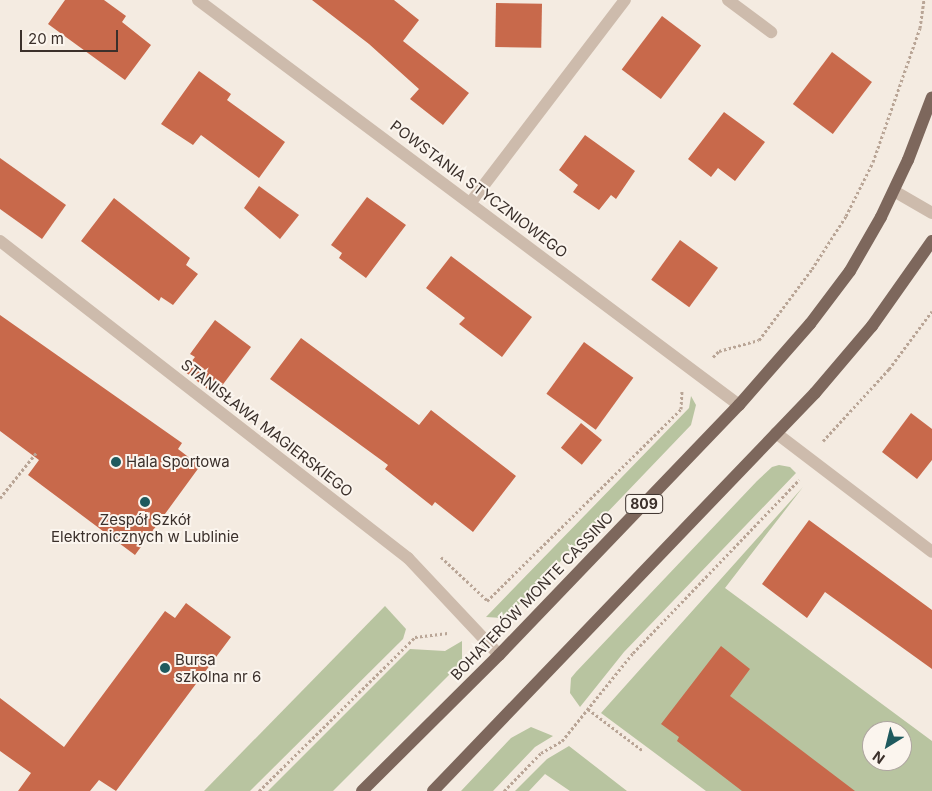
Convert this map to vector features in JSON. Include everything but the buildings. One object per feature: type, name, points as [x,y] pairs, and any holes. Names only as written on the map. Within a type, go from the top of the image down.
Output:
[{"type":"main road","name":"BOHATERÓW MONTE CASSINO","points":[[362,791],[499,655],[739,405],[834,295],[865,246],[894,191],[932,97]]},
{"type":"main road","points":[[433,791],[848,356],[932,241]]},
{"type":"street","name":"POWSTANIA STYCZNIOWEGO","points":[[198,0],[471,202],[739,405]]},
{"type":"street","points":[[471,202],[625,0]]},
{"type":"street","points":[[728,0],[771,32]]},
{"type":"street","points":[[894,191],[932,213]]},
{"type":"street","name":"STANISŁAWA MAGIERSKIEGO","points":[[0,241],[408,558],[499,655]]},
{"type":"street","points":[[776,433],[932,552]]},
{"type":"path","points":[[712,358],[719,351],[758,340],[812,269],[846,216],[877,153],[920,28],[924,0]]},
{"type":"path","points":[[504,791],[541,753],[562,741],[633,653],[812,462],[822,442],[888,368],[932,311]]},
{"type":"path","points":[[259,791],[415,637],[448,633],[467,620],[681,409],[682,387]]},
{"type":"path","points":[[0,498],[36,453]]},
{"type":"path","points":[[588,709],[642,750]]},
{"type":"green space","points":[[691,396],[696,405],[691,425],[511,613],[502,618],[486,617],[689,408]]},
{"type":"green space","points":[[779,465],[790,467],[796,473],[624,652],[580,707],[570,693],[571,678],[757,481],[772,467]]},
{"type":"green space","points":[[803,487],[725,588],[905,721],[862,721],[862,771],[912,771],[912,726],[932,741],[932,791],[706,791],[601,713]]},
{"type":"green space","points":[[385,606],[406,629],[403,639],[250,791],[204,791]]},
{"type":"green space","points":[[462,641],[462,659],[458,666],[333,791],[268,791],[410,649],[445,651]]},
{"type":"green space","points":[[531,727],[553,736],[535,747],[493,791],[461,791],[511,738]]},
{"type":"green space","points":[[569,746],[627,791],[570,791],[545,774],[529,791],[515,791],[547,759]]},
{"type":"place","name":"Hala Sportowa","points":[[116,462]]},
{"type":"place","name":"Zespół Szkół Elektronicznych w Lublinie","points":[[145,502]]},
{"type":"place","name":"Bursa szkolna nr 6","points":[[165,668]]}]
